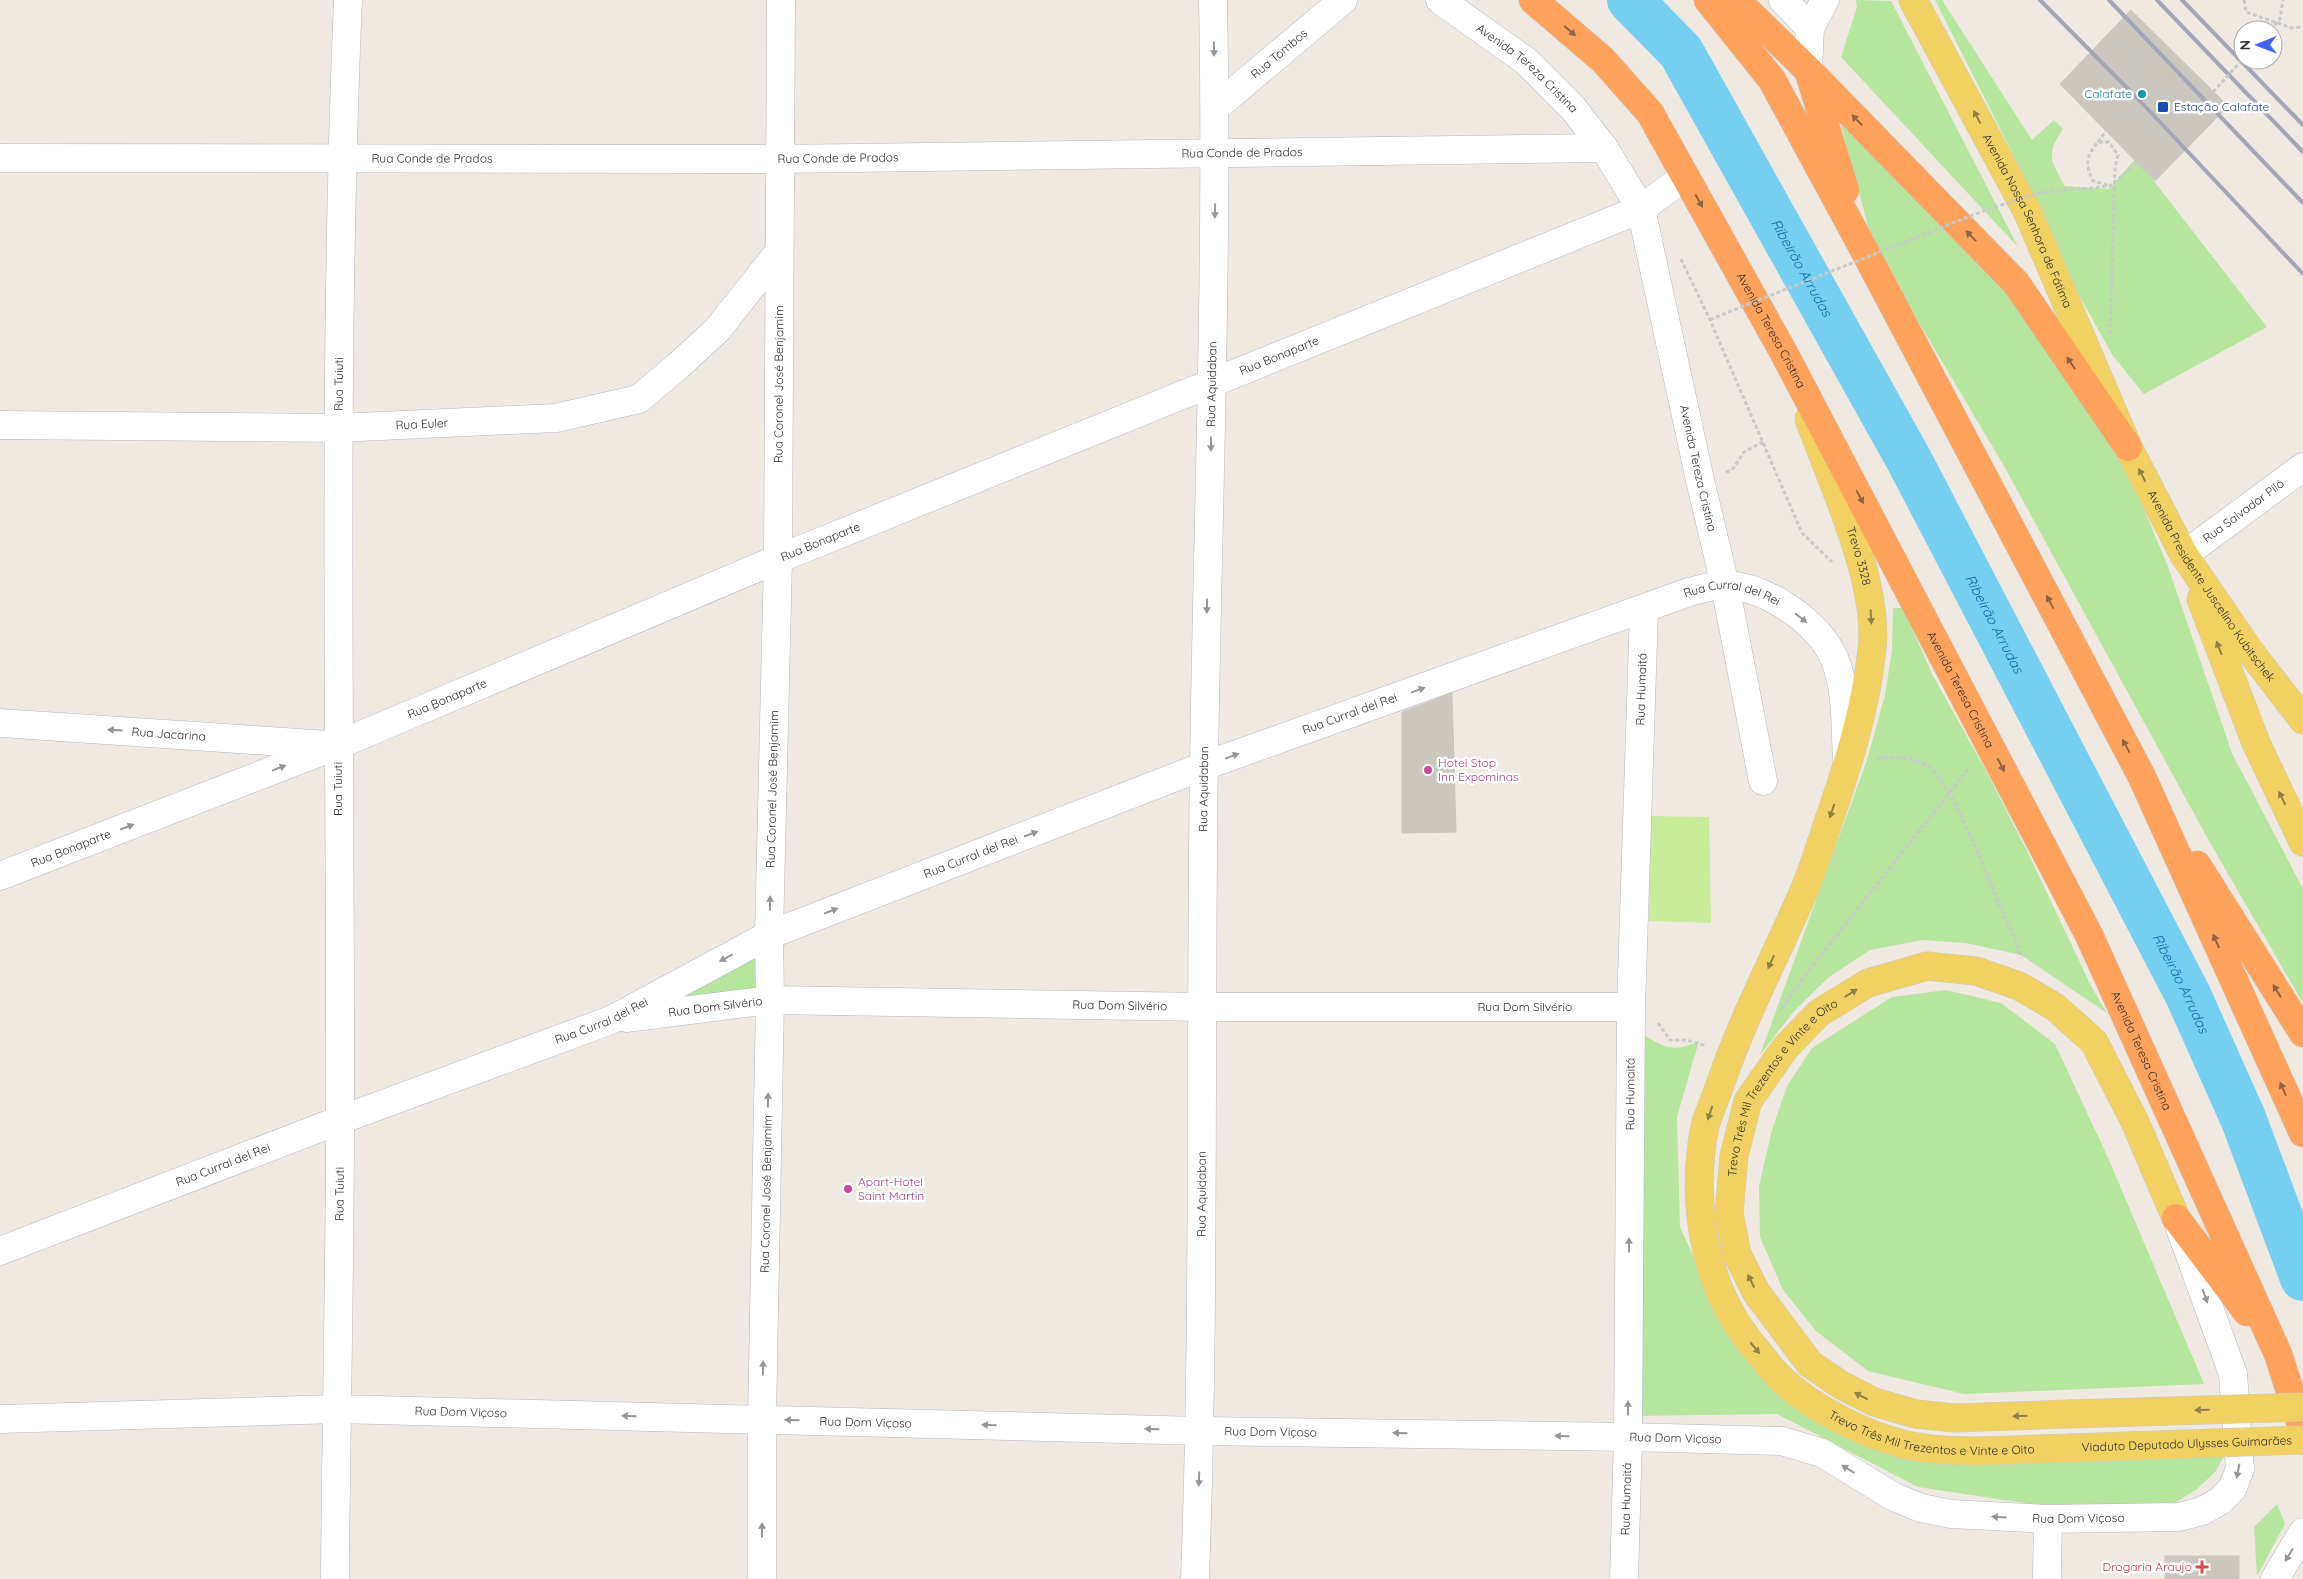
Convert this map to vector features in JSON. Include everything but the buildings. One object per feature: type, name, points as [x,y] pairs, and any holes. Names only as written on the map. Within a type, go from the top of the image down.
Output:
[{"type":"highway","name":"Avenida Teresa Cristina","points":[[1533,0],[1603,60],[1650,113],[1785,355],[2089,935],[2278,1354],[2303,1431]]},
{"type":"highway","points":[[1708,0],[1772,80],[1863,248],[2142,777],[2303,1133]]},
{"type":"highway","points":[[1736,0],[1764,25],[2016,283],[2128,447]]},
{"type":"highway","points":[[1808,70],[1863,248]]},
{"type":"highway","points":[[2142,777],[2303,1033]]},
{"type":"highway","points":[[2176,1218],[2278,1354]]},
{"type":"main road","name":"Avenida Nossa Senhora de Fátima","points":[[1913,0],[2028,213],[2128,447]]},
{"type":"main road","name":"Trevo 3328","points":[[1785,355],[1856,547],[1870,600],[1873,645],[1863,708],[1848,765]]},
{"type":"main road","name":"Avenida Presidente Juscelino Kubitschek","points":[[2128,447],[2184,555],[2249,650],[2303,720]]},
{"type":"main road","points":[[2184,555],[2256,743],[2303,842]]},
{"type":"main road","name":"Trevo Três Mil Trezentos e Vinte e Oito","points":[[1848,765],[1807,882],[1730,1053],[1706,1126],[1699,1195],[1706,1248],[1723,1299],[1747,1338],[1780,1378],[1815,1406],[1862,1428],[1903,1444],[1950,1450],[2069,1448]]},
{"type":"main road","name":"Trevo Três Mil Trezentos e Vinte e Oito","points":[[2176,1218],[2135,1122],[2094,1042],[2056,1007],[2019,986],[1976,971],[1927,966],[1868,982],[1819,1013],[1785,1048],[1748,1101],[1734,1156],[1729,1213],[1738,1254],[1756,1292],[1810,1364],[1841,1385],[1874,1402],[1916,1414],[1955,1418],[2303,1407]]},
{"type":"main road","name":"Viaduto Deputado Ulysses Guimarães","points":[[2069,1448],[2303,1440]]},
{"type":"street","name":"Rua Tuiuti","points":[[335,1579],[340,1120],[337,428],[341,158],[348,0]]},
{"type":"street","name":"Rua Coronel José Benjamim","points":[[762,1579],[762,1419],[770,1000],[769,935],[778,560],[781,0]]},
{"type":"street","name":"Rua Aquidaban","points":[[1195,1579],[1200,1431],[1204,766],[1216,155],[1213,0]]},
{"type":"street","name":"Rua Tombos","points":[[1215,108],[1343,0]]},
{"type":"street","name":"Avenida Tereza Cristina","points":[[1440,0],[1526,61],[1573,108],[1604,148]]},
{"type":"street","points":[[1764,25],[1782,0],[1810,28]]},
{"type":"street","points":[[1808,70],[1810,28],[1825,0]]},
{"type":"street","name":"Rua Conde de Prados","points":[[0,158],[780,159],[1216,155],[1604,148]]},
{"type":"street","points":[[1604,148],[1641,210],[1685,176]]},
{"type":"street","name":"Avenida Tereza Cristina","points":[[1641,210],[1725,585],[1763,781]]},
{"type":"street","name":"Rua Bonaparte","points":[[0,876],[338,745],[778,560],[1212,382],[1641,210]]},
{"type":"street","name":"Rua Euler","points":[[0,425],[337,428],[556,418],[639,398],[717,330],[779,252]]},
{"type":"street","name":"Rua Salvador Piló","points":[[2184,555],[2303,467]]},
{"type":"street","name":"Rua Curral del Rei","points":[[0,1251],[340,1120],[611,1020],[769,935],[1204,766],[1644,610],[1689,592],[1725,585],[1761,592],[1814,628],[1835,660],[1843,699],[1848,765]]},
{"type":"street","name":"Rua Humaitá","points":[[1624,1579],[1628,1437],[1631,1007],[1644,610]]},
{"type":"street","name":"Rua Jacarina","points":[[0,723],[338,745]]},
{"type":"street","name":"Rua Dom Silvério","points":[[611,1020],[770,1000],[1204,1007],[1631,1007]]},
{"type":"street","name":"Rua Dom Viçoso","points":[[0,1419],[336,1409],[1200,1431],[1782,1441],[1822,1453],[1894,1497],[1921,1508],[1951,1514],[2048,1519],[2179,1517],[2202,1511],[2220,1501],[2232,1489],[2240,1469],[2233,1374],[2176,1218]]},
{"type":"street","points":[[2047,1579],[2048,1519]]},
{"type":"street","points":[[2275,1579],[2303,1532]]},
{"type":"path","points":[[2244,0],[2246,12],[2292,28],[2303,27]]},
{"type":"path","points":[[2279,20],[2283,0]]},
{"type":"path","points":[[2123,45],[2139,63],[2130,71],[2141,86],[2151,96],[2161,86],[2178,104]]},
{"type":"path","points":[[2213,92],[2234,70]]},
{"type":"path","points":[[2141,86],[2126,99],[2164,137]]},
{"type":"path","points":[[2110,186],[2093,181],[2086,167],[2088,155],[2117,116]]},
{"type":"path","points":[[2092,362],[2109,343],[2115,167],[2118,156],[2109,142],[2098,142]]},
{"type":"path","points":[[1710,320],[1992,208],[2039,193],[2110,186],[2137,163]]},
{"type":"path","points":[[1677,250],[1710,320],[1802,533]]},
{"type":"path","points":[[1744,452],[1763,442]]},
{"type":"path","points":[[1778,1014],[1889,866],[1949,794],[1988,742]]},
{"type":"path","points":[[1875,759],[1890,756],[1909,759],[1929,768],[1949,794],[1983,866],[2021,955],[2019,986]]},
{"type":"path","points":[[1631,1007],[1649,1011],[1670,1040],[1686,1040],[1730,1053]]},
{"type":"green space","points":[[1856,0],[1891,1],[2018,247],[1841,57],[1857,7]]},
{"type":"green space","points":[[1935,0],[1942,0],[2032,140],[2054,120],[2063,129],[2054,145],[2052,158],[2053,164],[2065,186],[2109,189],[2136,158],[2267,327],[2144,394],[2113,356],[2060,261],[2023,174]]},
{"type":"green space","points":[[1841,125],[1876,151],[2007,286],[2119,450],[2167,564],[2232,753],[2303,889],[2303,1003],[2209,841],[2004,466],[1873,245]]},
{"type":"green space","points":[[1893,608],[1903,608],[1932,674],[1985,769],[2030,857],[2091,986],[2107,1013],[2021,955],[1966,943],[1922,940],[1870,950],[1829,977],[1795,1010],[1760,1055],[1867,760],[1885,695],[1892,650]]},
{"type":"green space","points":[[1650,816],[1709,817],[1711,923],[1649,921]]},
{"type":"green space","points":[[756,953],[757,989],[666,1004]]},
{"type":"green space","points":[[1946,990],[2001,1003],[2055,1044],[2109,1160],[2204,1384],[1964,1394],[1868,1371],[1816,1331],[1783,1290],[1760,1237],[1759,1186],[1772,1130],[1787,1086],[1812,1048],[1892,997]]},
{"type":"green space","points":[[1639,1032],[1655,1042],[1674,1048],[1699,1041],[1677,1117],[1680,1227],[1717,1309],[1789,1390],[1879,1435],[2225,1454],[2216,1471],[2197,1489],[2171,1505],[2031,1504],[1918,1487],[1777,1414],[1634,1416]]},
{"type":"green space","points":[[2277,1504],[2285,1524],[2257,1576],[2254,1527]]},
{"type":"waterway","name":"Ribeirão Arrudas","points":[[1630,0],[1681,52],[1909,460],[2188,995],[2243,1118],[2303,1278]]},
{"type":"railway","points":[[2040,0],[2141,102],[2303,274]]},
{"type":"railway","points":[[2109,0],[2303,203]]},
{"type":"railway","points":[[2157,0],[2303,152]]},
{"type":"railway","points":[[2182,0],[2303,125]]},
{"type":"place","name":"Calafate","points":[[2142,94]]},
{"type":"place","name":"Estação Calafate","points":[[2163,107]]},
{"type":"place","name":"Hotel Stop Inn Expominas","points":[[1428,770]]},
{"type":"place","name":"Apart-Hotel Saint Martin","points":[[848,1189]]},
{"type":"place","name":"Drogaria Araujo","points":[[2202,1567]]}]
